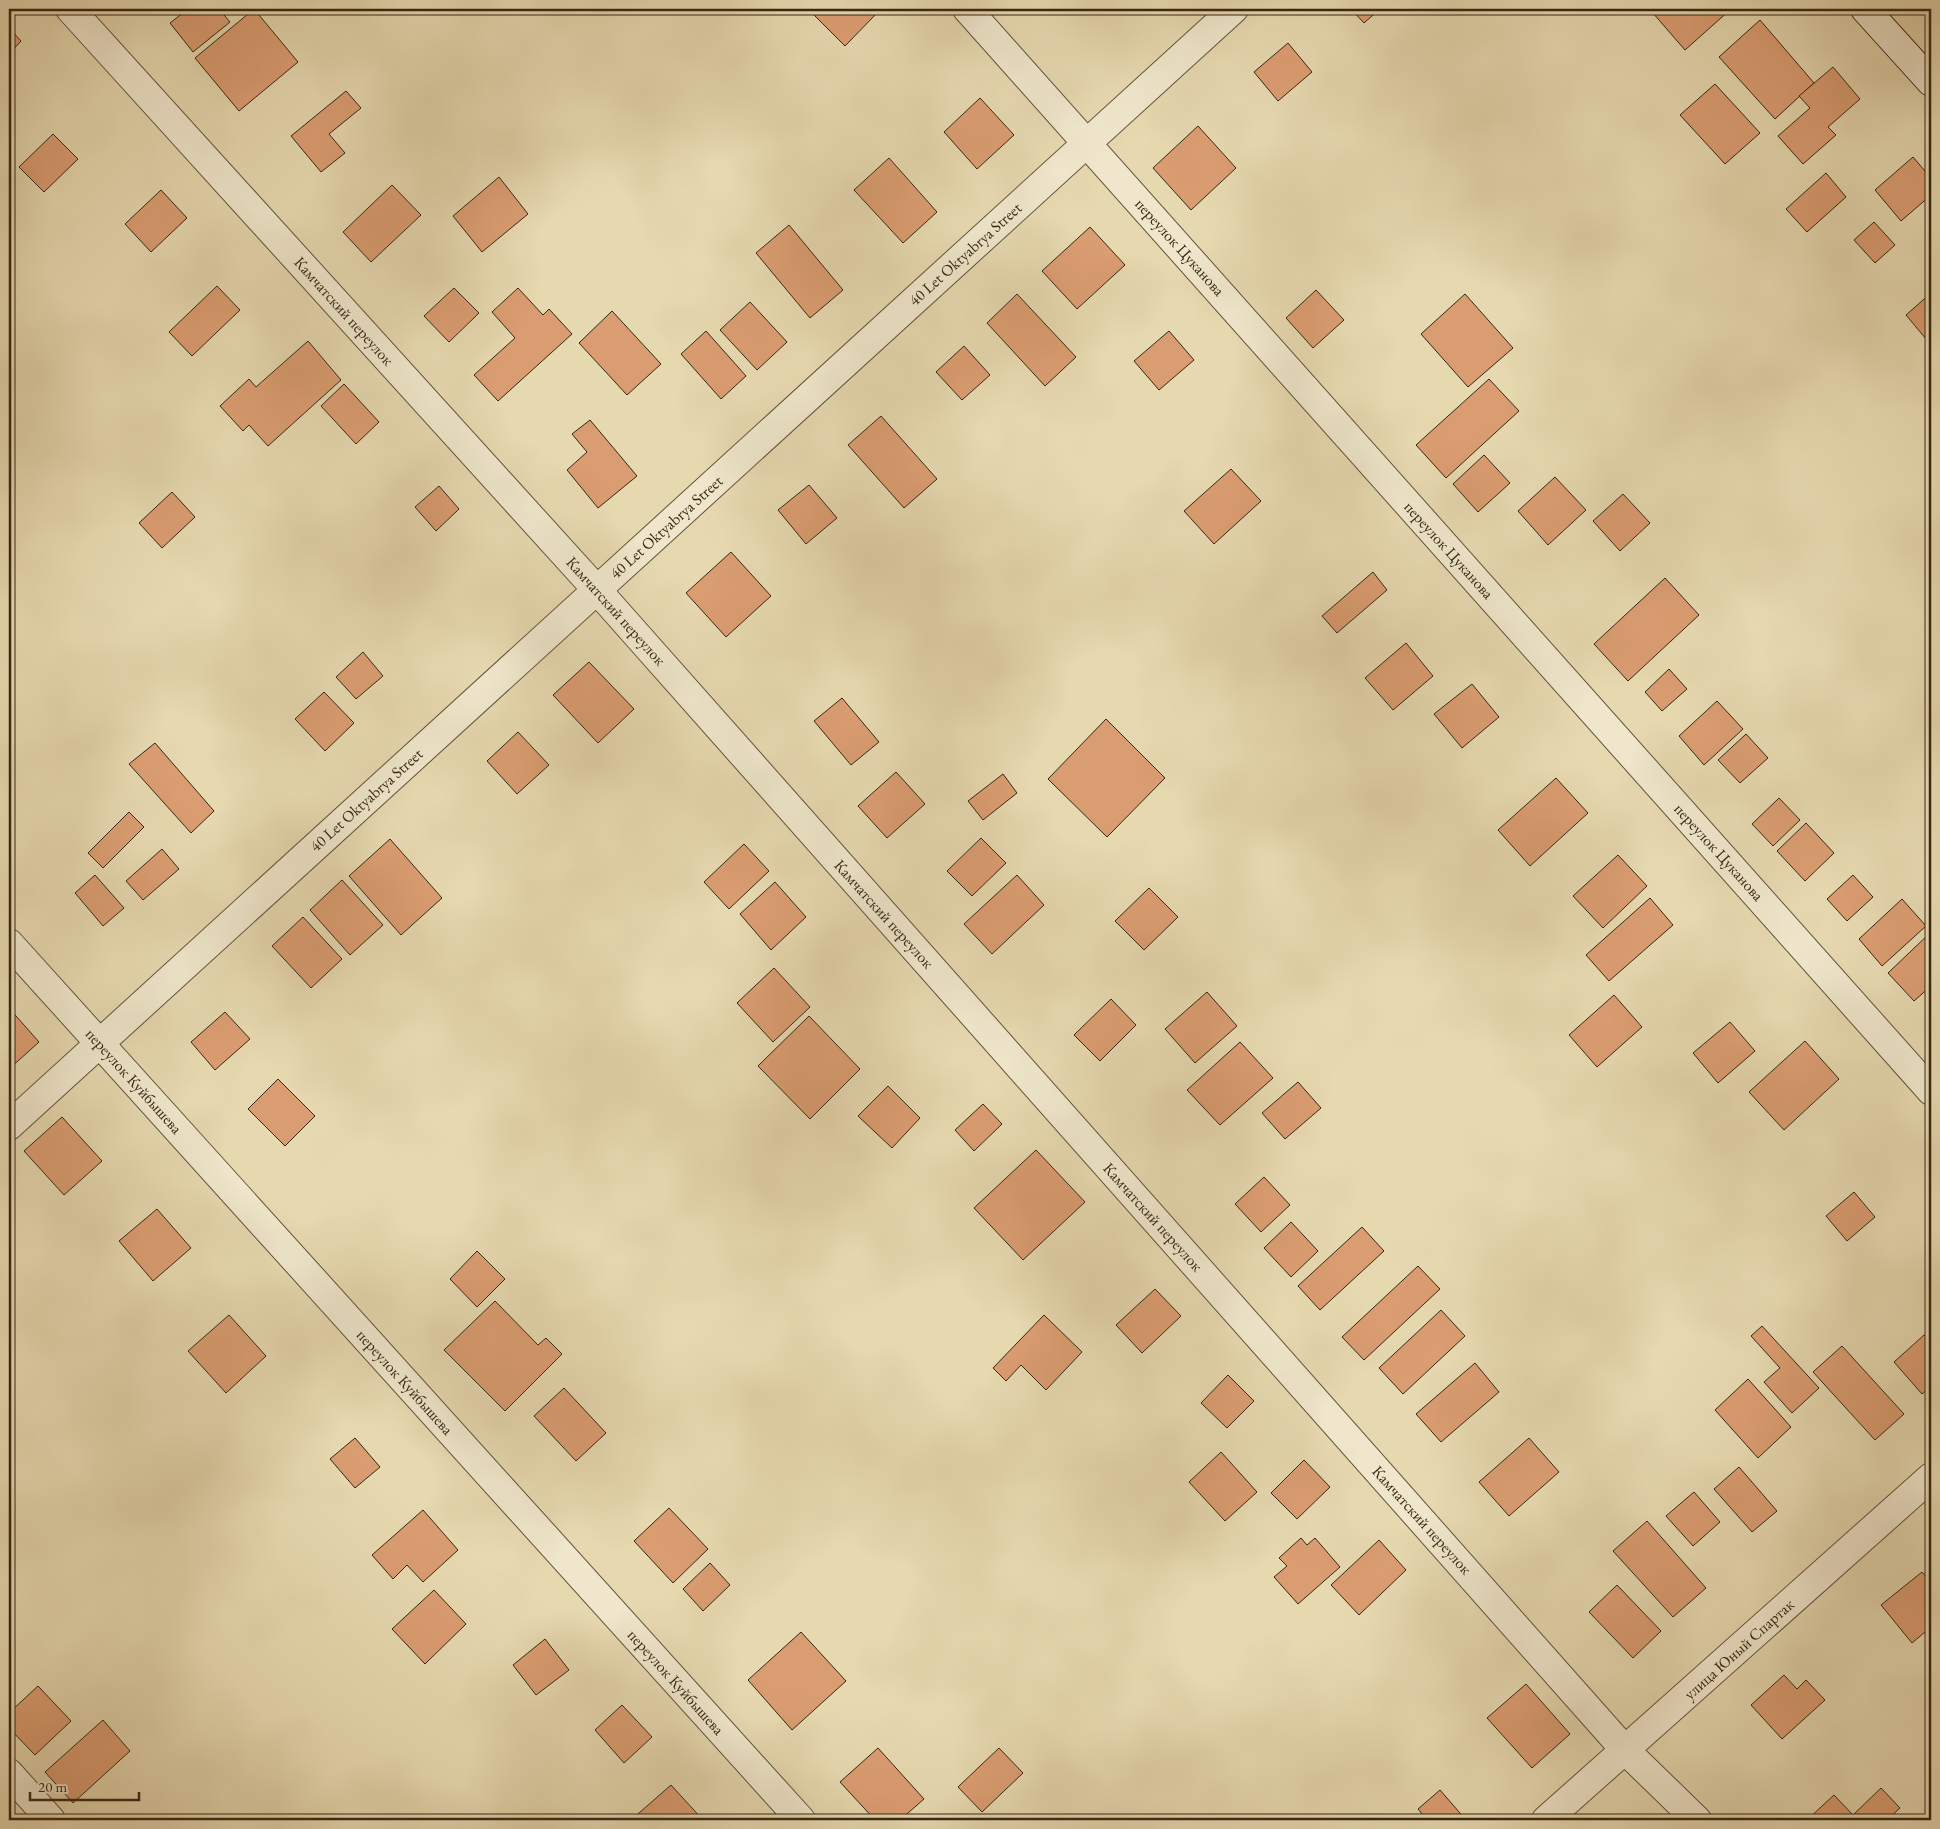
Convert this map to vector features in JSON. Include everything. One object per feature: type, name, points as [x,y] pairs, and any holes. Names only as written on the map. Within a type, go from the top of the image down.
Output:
[{"type":"street","name":"Камчатский переулок","points":[[70,9],[597,590],[1625,1750],[1698,1820]]},
{"type":"street","name":"переулок Цуканова","points":[[967,9],[1931,1091]]},
{"type":"street","name":"40 Let Oktyabrya Street","points":[[9,1126],[1234,9]]},
{"type":"street","points":[[1865,9],[1931,82]]},
{"type":"street","name":"переулок Куйбышева","points":[[9,943],[801,1820]]},
{"type":"street","name":"улица Юный Спартак","points":[[1546,1820],[1931,1477]]},
{"type":"street","points":[[9,1773],[50,1820]]},
{"type":"building","points":[[188,9],[219,9],[230,22],[193,52],[170,23]]},
{"type":"building","points":[[254,9],[298,62],[239,111],[195,58]]},
{"type":"building","points":[[808,9],[875,9],[878,12],[845,46]]},
{"type":"building","points":[[1351,9],[1380,9],[1364,23]]},
{"type":"building","points":[[1656,9],[1731,9],[1685,50],[1652,12]]},
{"type":"building","points":[[1760,20],[1814,83],[1775,119],[1719,57]]},
{"type":"building","points":[[9,28],[21,41],[9,54]]},
{"type":"building","points":[[1288,43],[1312,72],[1278,101],[1254,72]]},
{"type":"building","points":[[1833,67],[1860,99],[1828,127],[1836,135],[1803,164],[1778,136],[1810,108],[1799,96]]},
{"type":"building","points":[[1715,84],[1760,133],[1725,164],[1680,115]]},
{"type":"building","points":[[346,91],[361,108],[329,134],[345,153],[321,172],[291,136]]},
{"type":"building","points":[[980,98],[1014,135],[977,169],[944,132]]},
{"type":"building","points":[[1198,126],[1236,168],[1191,210],[1153,168]]},
{"type":"building","points":[[53,134],[78,159],[44,192],[19,167]]},
{"type":"building","points":[[1913,157],[1931,178],[1931,195],[1901,221],[1875,190]]},
{"type":"building","points":[[889,158],[937,212],[903,243],[854,190]]},
{"type":"building","points":[[1826,173],[1846,197],[1807,232],[1786,209]]},
{"type":"building","points":[[499,177],[528,214],[482,252],[453,216]]},
{"type":"building","points":[[392,185],[421,215],[371,262],[343,232]]},
{"type":"building","points":[[161,190],[187,218],[151,252],[125,224]]},
{"type":"building","points":[[1874,222],[1895,245],[1875,263],[1854,240]]},
{"type":"building","points":[[789,225],[843,290],[810,318],[756,253]]},
{"type":"building","points":[[1090,227],[1125,265],[1077,309],[1042,271]]},
{"type":"building","points":[[217,286],[240,310],[192,356],[169,332]]},
{"type":"building","points":[[454,288],[479,313],[449,342],[424,316]]},
{"type":"building","points":[[518,288],[543,315],[549,309],[572,334],[498,401],[474,375],[515,338],[492,312]]},
{"type":"building","points":[[1316,290],[1344,320],[1313,348],[1286,318]]},
{"type":"building","points":[[1931,293],[1931,345],[1906,315]]},
{"type":"building","points":[[1017,294],[1076,357],[1045,386],[987,323]]},
{"type":"building","points":[[1465,294],[1513,348],[1468,387],[1421,334]]},
{"type":"building","points":[[750,302],[787,342],[757,370],[720,330]]},
{"type":"building","points":[[612,311],[661,364],[627,395],[579,343]]},
{"type":"building","points":[[706,331],[746,376],[721,399],[681,354]]},
{"type":"building","points":[[1169,331],[1194,360],[1159,390],[1134,361]]},
{"type":"building","points":[[308,341],[341,380],[268,446],[249,425],[243,431],[220,406],[249,379],[256,387]]},
{"type":"building","points":[[964,346],[990,375],[962,400],[936,372]]},
{"type":"building","points":[[1489,379],[1519,411],[1446,478],[1416,445]]},
{"type":"building","points":[[344,384],[379,422],[356,444],[321,406]]},
{"type":"building","points":[[881,416],[937,479],[904,508],[848,445]]},
{"type":"building","points":[[590,420],[637,476],[598,508],[567,470],[587,452],[572,434]]},
{"type":"building","points":[[1484,455],[1510,483],[1478,512],[1453,484]]},
{"type":"building","points":[[1231,469],[1261,501],[1214,544],[1184,511]]},
{"type":"building","points":[[1555,477],[1586,510],[1548,545],[1518,511]]},
{"type":"building","points":[[809,485],[837,518],[806,544],[778,510]]},
{"type":"building","points":[[439,486],[459,509],[436,531],[415,507]]},
{"type":"building","points":[[172,492],[195,517],[162,548],[139,523]]},
{"type":"building","points":[[1623,494],[1650,523],[1620,551],[1593,521]]},
{"type":"building","points":[[731,552],[771,596],[726,637],[686,593]]},
{"type":"building","points":[[1373,572],[1387,590],[1337,633],[1322,616]]},
{"type":"building","points":[[1665,578],[1699,615],[1628,681],[1594,644]]},
{"type":"building","points":[[1406,643],[1433,676],[1393,710],[1365,678]]},
{"type":"building","points":[[363,652],[383,676],[356,699],[336,677]]},
{"type":"building","points":[[589,662],[634,709],[598,743],[553,695]]},
{"type":"building","points":[[1669,669],[1687,689],[1662,711],[1645,692]]},
{"type":"building","points":[[1472,684],[1499,717],[1462,748],[1434,714]]},
{"type":"building","points":[[324,692],[354,723],[325,751],[295,719]]},
{"type":"building","points":[[842,698],[879,742],[851,765],[814,721]]},
{"type":"building","points":[[1717,701],[1743,729],[1704,765],[1679,736]]},
{"type":"building","points":[[1106,719],[1165,778],[1107,837],[1048,779]]},
{"type":"building","points":[[518,732],[549,765],[517,794],[487,761]]},
{"type":"building","points":[[1746,734],[1768,758],[1740,783],[1718,760]]},
{"type":"building","points":[[155,743],[214,811],[191,833],[129,764]]},
{"type":"building","points":[[896,772],[925,804],[887,838],[858,806]]},
{"type":"building","points":[[1003,774],[1017,793],[983,820],[968,801]]},
{"type":"building","points":[[1556,778],[1588,813],[1530,866],[1498,830]]},
{"type":"building","points":[[1779,798],[1800,820],[1773,846],[1752,824]]},
{"type":"building","points":[[129,812],[144,827],[103,868],[88,853]]},
{"type":"building","points":[[1806,823],[1834,853],[1805,881],[1777,851]]},
{"type":"building","points":[[981,838],[1006,863],[972,896],[947,871]]},
{"type":"building","points":[[390,839],[442,898],[401,935],[349,876]]},
{"type":"building","points":[[744,844],[769,871],[729,909],[704,882]]},
{"type":"building","points":[[162,849],[179,869],[143,900],[126,881]]},
{"type":"building","points":[[1618,855],[1647,886],[1603,928],[1573,896]]},
{"type":"building","points":[[95,875],[124,908],[103,926],[75,893]]},
{"type":"building","points":[[1017,875],[1044,905],[992,954],[964,924]]},
{"type":"building","points":[[1853,875],[1873,897],[1847,921],[1827,899]]},
{"type":"building","points":[[342,880],[383,925],[350,955],[310,910]]},
{"type":"building","points":[[775,882],[806,917],[771,950],[740,914]]},
{"type":"building","points":[[1149,888],[1178,917],[1144,950],[1115,921]]},
{"type":"building","points":[[1650,898],[1673,925],[1609,981],[1586,955]]},
{"type":"building","points":[[1902,899],[1926,926],[1882,966],[1859,939]]},
{"type":"building","points":[[303,917],[342,959],[311,988],[272,946]]},
{"type":"building","points":[[1931,932],[1931,986],[1914,1001],[1888,973]]},
{"type":"building","points":[[774,968],[810,1007],[773,1042],[737,1003]]},
{"type":"building","points":[[1207,992],[1237,1026],[1195,1063],[1165,1029]]},
{"type":"building","points":[[1614,995],[1642,1027],[1597,1067],[1569,1035]]},
{"type":"building","points":[[1111,999],[1136,1025],[1100,1061],[1074,1035]]},
{"type":"building","points":[[9,1008],[39,1042],[9,1069]]},
{"type":"building","points":[[225,1012],[250,1039],[215,1070],[191,1042]]},
{"type":"building","points":[[809,1016],[860,1069],[810,1119],[758,1066]]},
{"type":"building","points":[[1730,1022],[1755,1051],[1718,1083],[1693,1053]]},
{"type":"building","points":[[1805,1041],[1839,1079],[1784,1130],[1749,1092]]},
{"type":"building","points":[[1240,1042],[1273,1078],[1220,1125],[1187,1090]]},
{"type":"building","points":[[278,1079],[315,1116],[285,1146],[248,1109]]},
{"type":"building","points":[[1298,1082],[1321,1108],[1285,1139],[1262,1113]]},
{"type":"building","points":[[888,1086],[920,1118],[892,1148],[858,1116]]},
{"type":"building","points":[[983,1104],[1002,1124],[974,1151],[955,1130]]},
{"type":"building","points":[[62,1117],[102,1161],[64,1195],[24,1151]]},
{"type":"building","points":[[1036,1150],[1085,1202],[1023,1260],[974,1208]]},
{"type":"building","points":[[1264,1177],[1290,1205],[1261,1232],[1235,1204]]},
{"type":"building","points":[[1854,1192],[1875,1217],[1847,1241],[1826,1216]]},
{"type":"building","points":[[157,1209],[191,1248],[153,1281],[119,1241]]},
{"type":"building","points":[[1291,1222],[1318,1251],[1291,1277],[1264,1248]]},
{"type":"building","points":[[1362,1227],[1384,1251],[1320,1310],[1298,1286]]},
{"type":"building","points":[[477,1251],[505,1279],[477,1307],[450,1279]]},
{"type":"building","points":[[1418,1266],[1440,1289],[1364,1360],[1342,1337]]},
{"type":"building","points":[[1155,1289],[1181,1316],[1142,1353],[1116,1325]]},
{"type":"building","points":[[495,1301],[538,1345],[546,1338],[562,1354],[505,1411],[444,1350]]},
{"type":"building","points":[[1441,1310],[1465,1336],[1403,1394],[1379,1368]]},
{"type":"building","points":[[229,1315],[266,1356],[226,1393],[188,1351]]},
{"type":"building","points":[[1044,1315],[1082,1352],[1046,1390],[1021,1365],[1006,1381],[993,1368]]},
{"type":"building","points":[[1762,1326],[1819,1388],[1792,1413],[1764,1382],[1780,1368],[1751,1336]]},
{"type":"building","points":[[1924,1335],[1931,1343],[1931,1386],[1922,1394],[1894,1362]]},
{"type":"building","points":[[1842,1346],[1904,1414],[1875,1440],[1813,1372]]},
{"type":"building","points":[[1475,1363],[1499,1392],[1441,1442],[1416,1414]]},
{"type":"building","points":[[1228,1375],[1254,1401],[1227,1428],[1201,1403]]},
{"type":"building","points":[[1748,1379],[1791,1427],[1758,1458],[1715,1410]]},
{"type":"building","points":[[564,1388],[606,1433],[576,1461],[534,1416]]},
{"type":"building","points":[[355,1438],[380,1467],[355,1488],[330,1459]]},
{"type":"building","points":[[1529,1438],[1559,1472],[1509,1516],[1479,1482]]},
{"type":"building","points":[[1221,1452],[1257,1492],[1225,1521],[1189,1482]]},
{"type":"building","points":[[1304,1460],[1330,1487],[1297,1519],[1271,1493]]},
{"type":"building","points":[[1739,1467],[1777,1511],[1752,1532],[1714,1489]]},
{"type":"building","points":[[1694,1492],[1720,1522],[1693,1546],[1666,1516]]},
{"type":"building","points":[[669,1508],[708,1549],[673,1583],[634,1541]]},
{"type":"building","points":[[423,1510],[458,1550],[423,1582],[407,1565],[393,1579],[372,1555]]},
{"type":"building","points":[[1647,1521],[1706,1588],[1673,1617],[1613,1551]]},
{"type":"building","points":[[1301,1538],[1307,1545],[1315,1538],[1340,1567],[1298,1604],[1274,1577],[1287,1566],[1279,1558]]},
{"type":"building","points":[[1379,1540],[1406,1570],[1359,1615],[1331,1585]]},
{"type":"building","points":[[710,1563],[730,1585],[703,1611],[683,1589]]},
{"type":"building","points":[[1922,1572],[1931,1583],[1931,1627],[1912,1643],[1881,1605]]},
{"type":"building","points":[[1617,1585],[1661,1631],[1633,1658],[1589,1612]]},
{"type":"building","points":[[434,1590],[466,1624],[425,1664],[392,1629]]},
{"type":"building","points":[[801,1632],[846,1681],[792,1730],[748,1680]]},
{"type":"building","points":[[545,1639],[569,1670],[536,1695],[513,1665]]},
{"type":"building","points":[[1784,1675],[1797,1689],[1806,1680],[1825,1700],[1782,1739],[1751,1705]]},
{"type":"building","points":[[1526,1684],[1570,1734],[1532,1768],[1487,1718]]},
{"type":"building","points":[[38,1686],[71,1721],[35,1755],[9,1728],[9,1713]]},
{"type":"building","points":[[622,1705],[652,1737],[624,1763],[595,1730]]},
{"type":"building","points":[[103,1720],[130,1751],[73,1803],[45,1772]]},
{"type":"building","points":[[878,1748],[924,1799],[900,1820],[875,1820],[840,1782]]},
{"type":"building","points":[[999,1748],[1023,1773],[982,1812],[958,1787]]},
{"type":"building","points":[[671,1785],[703,1820],[631,1820]]},
{"type":"building","points":[[1881,1788],[1900,1808],[1887,1820],[1807,1820],[1834,1795],[1853,1815]]},
{"type":"building","points":[[1440,1790],[1466,1820],[1427,1820],[1418,1809]]}]
